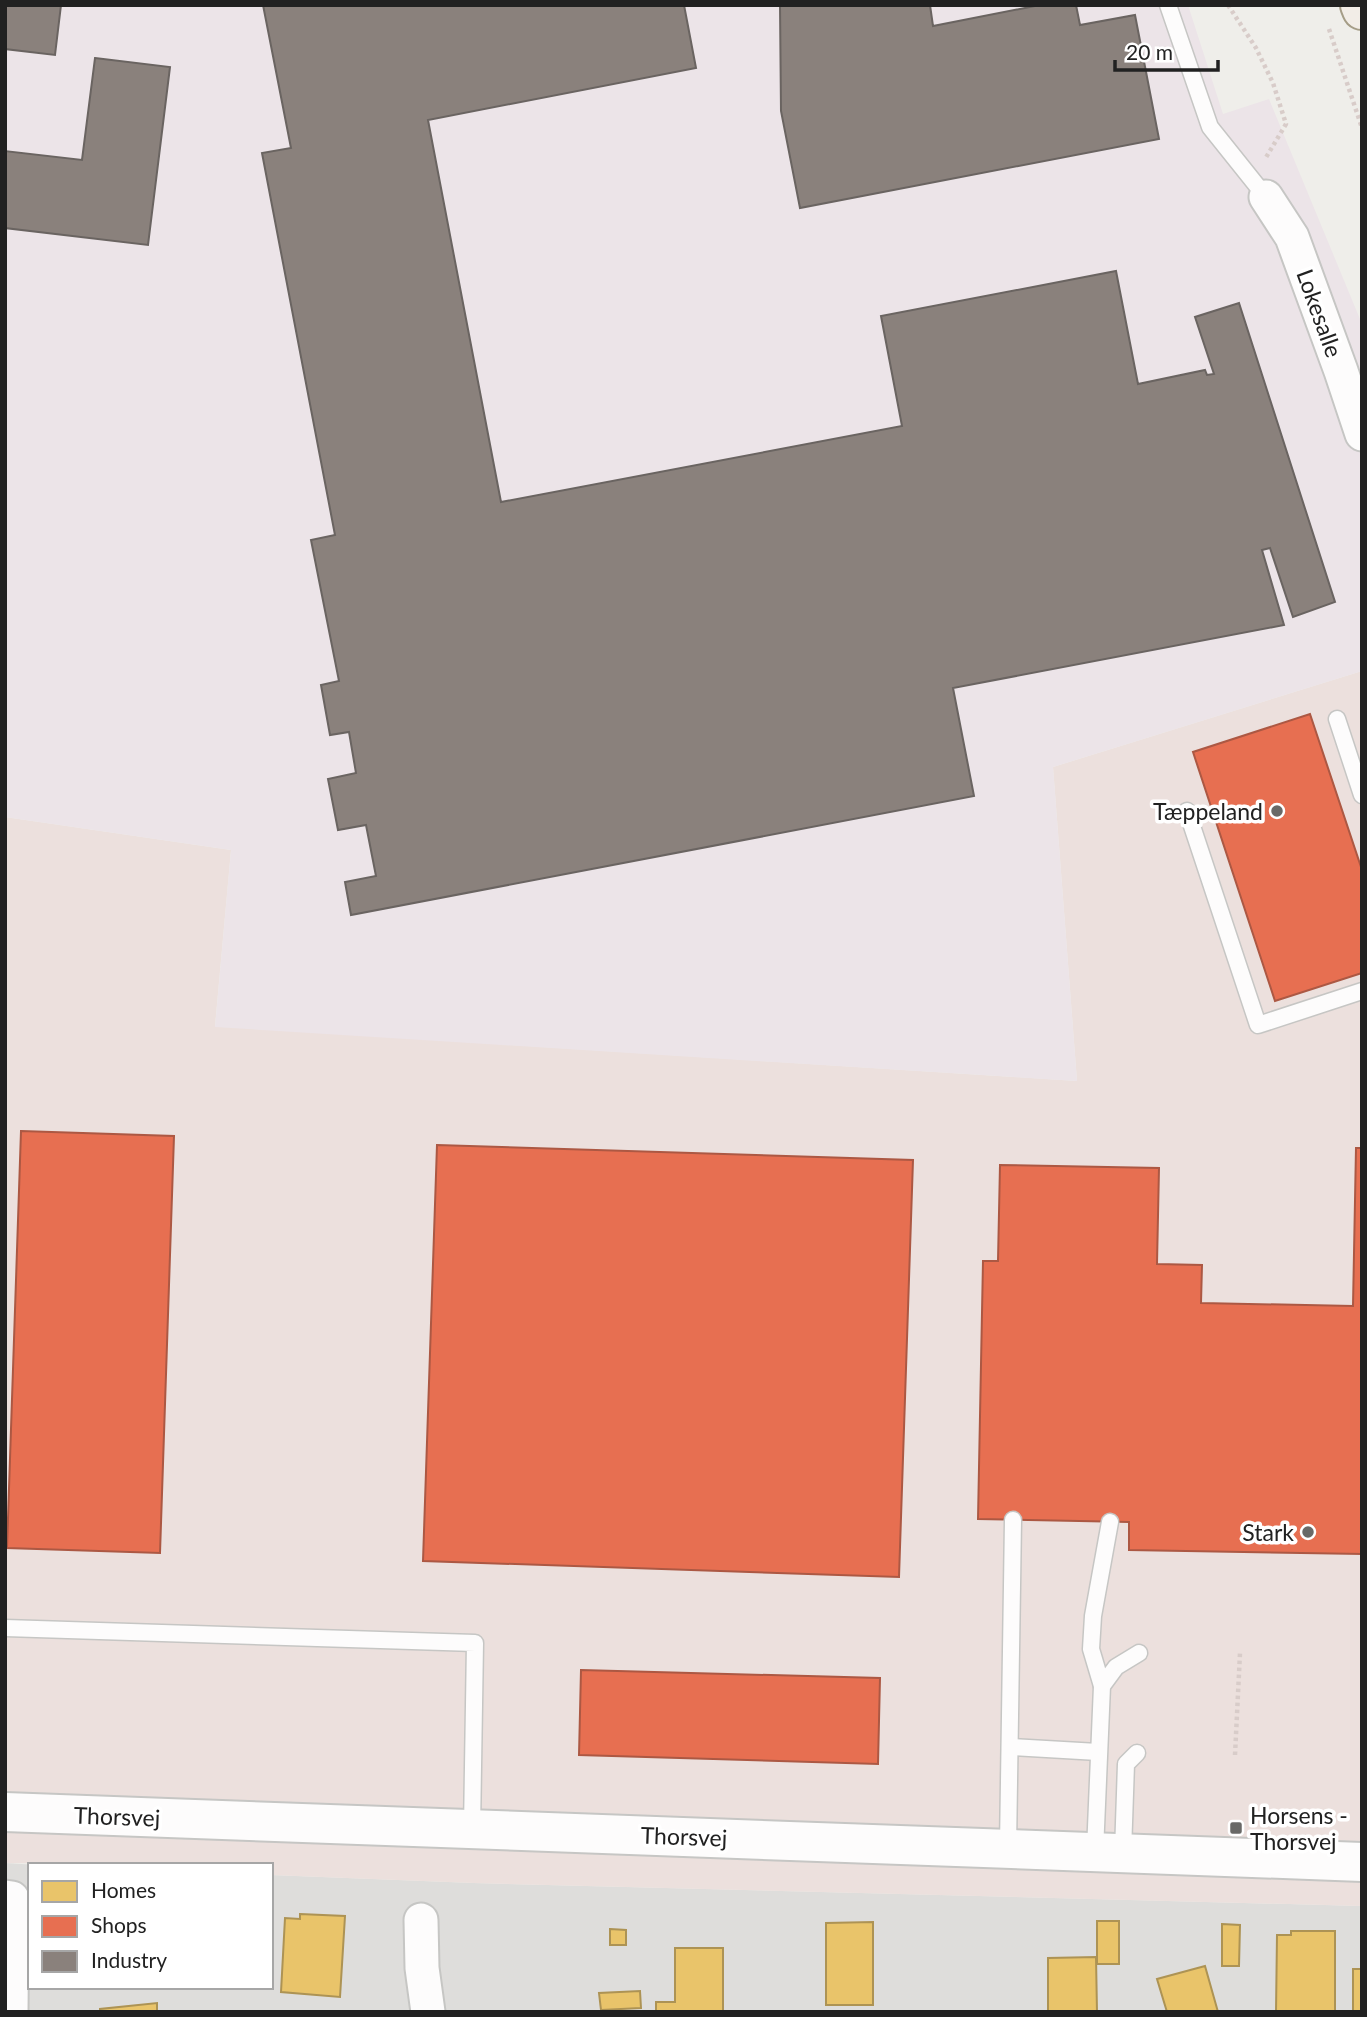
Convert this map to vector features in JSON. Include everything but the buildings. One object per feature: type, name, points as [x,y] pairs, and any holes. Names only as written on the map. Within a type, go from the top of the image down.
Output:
[{"type":"street","name":"Lokesalle","points":[[1259,189],[1292,237],[1362,434]]},
{"type":"street","name":"Thorsvej","points":[[5,1812],[1362,1862]]},
{"type":"street","points":[[5,1897],[12,1898],[11,2012]]},
{"type":"street","points":[[421,1920],[422,1968],[428,2012]]},
{"type":"lane","points":[[1168,5],[1210,127],[1259,189]]},
{"type":"lane","points":[[1337,719],[1362,795]]},
{"type":"lane","points":[[1187,811],[1258,1025],[1362,991]]},
{"type":"lane","points":[[1008,1847],[1013,1520]]},
{"type":"lane","points":[[1109,1851],[1098,1752],[1101,1686],[1091,1649],[1093,1616],[1110,1522]]},
{"type":"lane","points":[[5,1628],[475,1643],[472,1829]]},
{"type":"lane","points":[[1101,1686],[1116,1667],[1139,1653]]},
{"type":"lane","points":[[1010,1747],[1098,1752]]},
{"type":"lane","points":[[1109,1851],[1126,1763],[1137,1754]]},
{"type":"path","points":[[1228,5],[1262,60],[1273,83],[1286,124],[1259,189]]},
{"type":"path","points":[[1350,13],[1362,128]]},
{"type":"path","points":[[1235,1755],[1240,1653]]},
{"type":"shaded area","points":[[5,5],[1188,5],[1223,114],[1269,99],[1362,324],[1362,671],[1053,767],[1077,1081],[215,1027],[231,850],[5,817]]},
{"type":"shaded area","points":[[1362,671],[1362,1906],[474,1883],[273,1875],[273,1863],[5,1863],[5,817],[231,850],[215,1026],[1077,1081],[1053,767]]},
{"type":"shaded area","points":[[5,1863],[28,1864],[28,1989],[273,1989],[273,1875],[474,1883],[1362,1906],[1362,2012],[5,2012]]},
{"type":"place","name":"Tæppeland","points":[[1277,811]]},
{"type":"place","name":"Stark","points":[[1308,1532]]},
{"type":"place","name":"Horsens - Thorsvej","points":[[1236,1828]]}]
